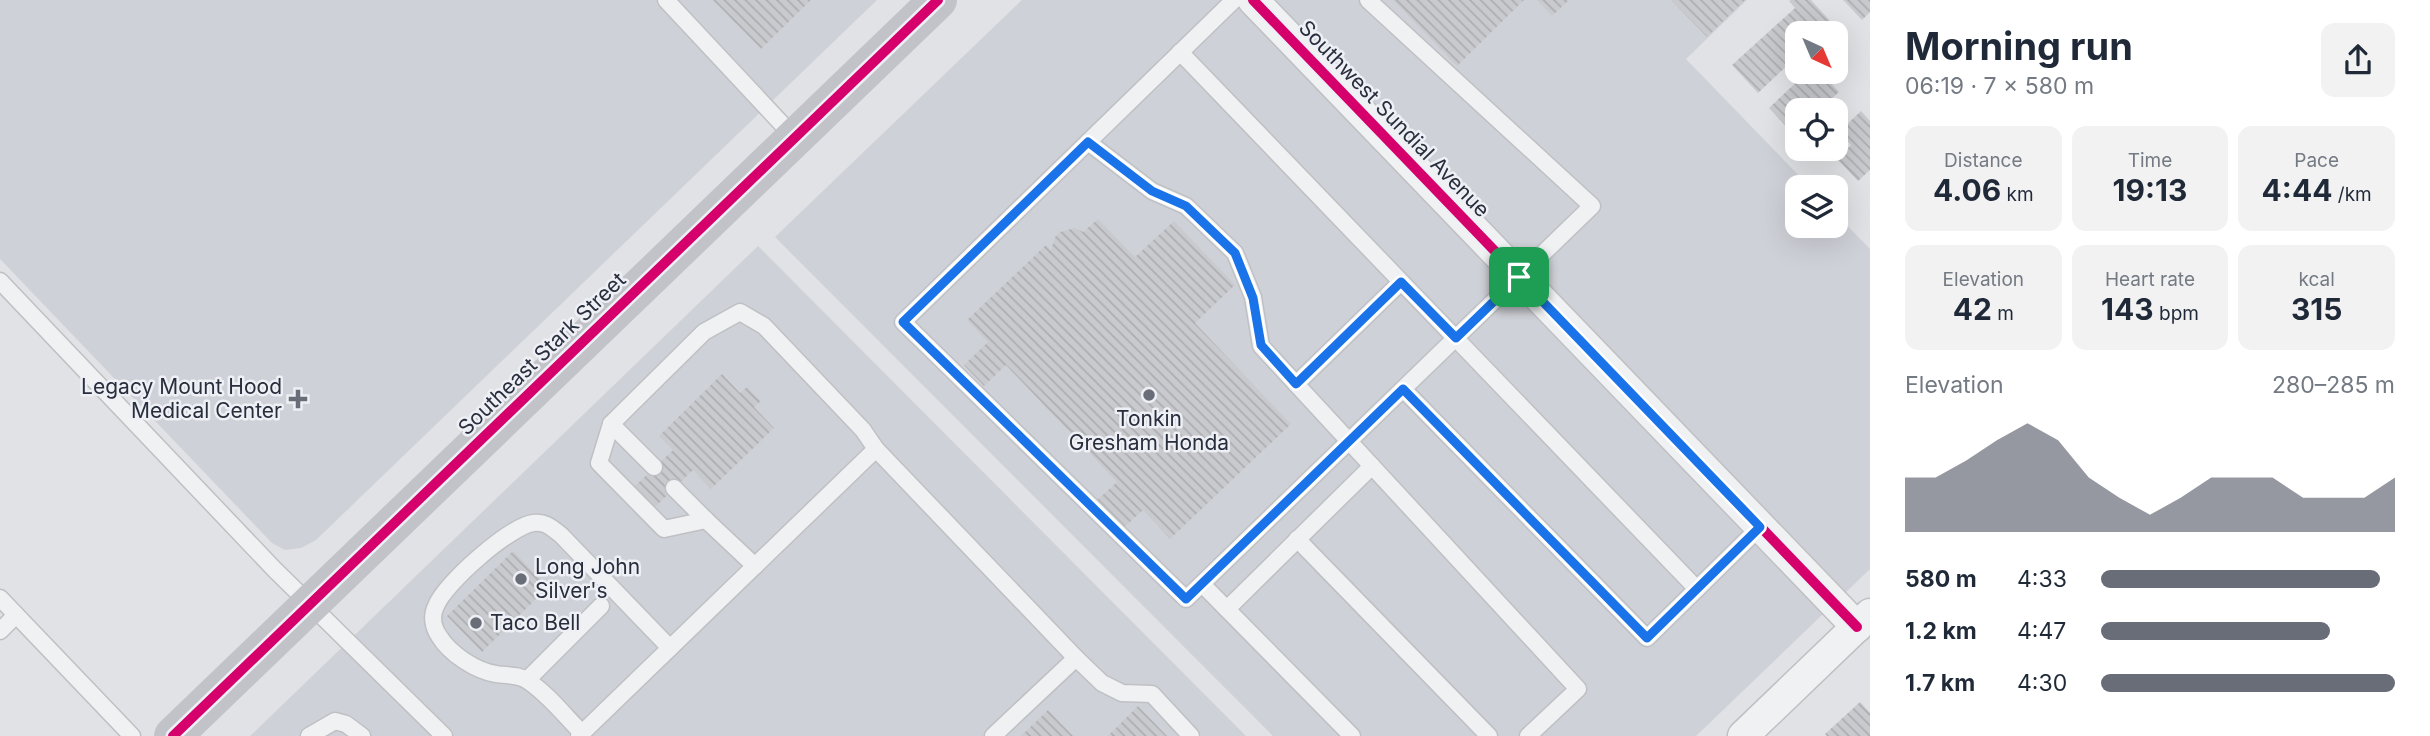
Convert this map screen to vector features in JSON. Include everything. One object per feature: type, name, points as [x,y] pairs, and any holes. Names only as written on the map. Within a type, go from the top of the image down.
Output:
[{"type":"main road","name":"Southeast Stark Street","points":[[173,736],[938,0]]},
{"type":"street","name":"Southwest Sundial Avenue","points":[[1252,1],[1760,527],[1863,620]]},
{"type":"street","points":[[1743,736],[1863,620]]},
{"type":"lane","points":[[666,0],[794,138]]},
{"type":"lane","points":[[1252,1],[1180,52],[903,322],[1186,599],[1592,206],[1368,0]]},
{"type":"lane","points":[[1180,52],[1697,589]]},
{"type":"lane","points":[[1088,142],[1152,191],[1186,206],[1235,253],[1253,298],[1261,345],[1578,689],[1528,736]]},
{"type":"lane","points":[[0,281],[310,605],[444,736]]},
{"type":"lane","points":[[1296,384],[1401,282]]},
{"type":"lane","points":[[706,520],[664,529],[599,463],[611,424],[704,332],[740,312],[764,327],[863,430],[876,449],[1102,683],[1122,693],[1152,694],[1191,736]]},
{"type":"lane","points":[[1403,389],[1647,638],[1760,527]]},
{"type":"lane","points":[[611,424],[654,467]]},
{"type":"lane","points":[[670,648],[561,535],[548,525],[535,522],[522,526],[497,542],[467,568],[443,594],[436,604],[433,616],[440,639],[465,661],[484,671],[510,674],[527,680],[580,734],[670,648],[876,449]]},
{"type":"lane","points":[[1227,609],[1372,466]]},
{"type":"lane","points":[[674,488],[755,566]]},
{"type":"lane","points":[[1297,539],[1489,736]]},
{"type":"lane","points":[[1202,584],[1352,736]]},
{"type":"lane","points":[[0,598],[132,736]]},
{"type":"lane","points":[[527,680],[601,606]]},
{"type":"lane","points":[[0,631],[16,615]]},
{"type":"lane","points":[[993,736],[1076,658]]},
{"type":"lane","points":[[309,736],[335,721],[346,724],[362,736]]},
{"type":"shaded area","name":"Legacy Mount Hood Medical Center","points":[[0,0],[877,0],[316,540],[301,548],[285,550],[272,543],[0,259]]},
{"type":"shaded area","points":[[1022,0],[1747,0],[1686,59],[1798,175],[1785,175],[1785,238],[1848,238],[1848,226],[1870,249],[1870,569],[1696,736],[1273,736],[775,237]]},
{"type":"shaded area","points":[[758,246],[1246,736],[250,736]]},
{"type":"building","points":[[713,0],[811,0],[761,49]]},
{"type":"building","points":[[1393,0],[1524,0],[1457,66]]},
{"type":"building","points":[[1537,0],[1569,0],[1552,16]]},
{"type":"building","points":[[1671,0],[1745,0],[1707,37]]},
{"type":"building","points":[[1811,0],[1830,21],[1785,21],[1785,67],[1758,93],[1732,65],[1795,8],[1789,1]]},
{"type":"building","points":[[1843,0],[1870,0],[1870,12],[1862,20]]},
{"type":"building","points":[[1794,84],[1831,84],[1839,92],[1832,98],[1785,98],[1785,125],[1769,108]]},
{"type":"building","points":[[1861,111],[1870,121],[1870,170],[1858,181],[1839,161],[1848,161],[1848,148],[1851,145],[1848,142],[1848,123]]},
{"type":"building","name":"Tonkin Gresham Honda","points":[[1098,219],[1135,257],[1174,221],[1235,285],[1195,323],[1291,424],[1170,539],[1143,510],[1121,530],[1095,502],[1117,482],[1006,365],[984,386],[964,365],[988,342],[967,320],[1046,245],[1051,250],[1055,237],[1060,232],[1075,228],[1083,232]]},
{"type":"building","points":[[722,374],[740,393],[747,387],[761,401],[754,407],[774,428],[711,489],[693,470],[654,508],[634,487],[673,450],[659,436]]},
{"type":"building","points":[[513,551],[548,587],[482,652],[447,616]]},
{"type":"building","points":[[1860,702],[1870,713],[1870,736],[1825,734]]},
{"type":"building","points":[[1138,706],[1167,736],[1108,736]]},
{"type":"building","points":[[1048,710],[1073,736],[1021,736]]},
{"type":"cycle path","points":[[173,736],[938,0]]},
{"type":"cycle path","points":[[1253,0],[1857,627]]},
{"type":"place","name":"Tonkin Gresham Honda","points":[[1149,395]]},
{"type":"place","name":"Legacy Mount Hood Medical Center","points":[[298,399]]},
{"type":"place","name":"Long John Silver's","points":[[521,579]]},
{"type":"place","name":"Taco Bell","points":[[476,623]]},
{"type":"route","points":[[1088,142],[1152,191],[1186,206],[1235,253],[1253,298],[1261,345],[1296,384],[1401,282],[1456,338],[1519,277],[1760,527],[1647,638],[1403,389],[1186,599],[903,322],[1088,142]]}]
